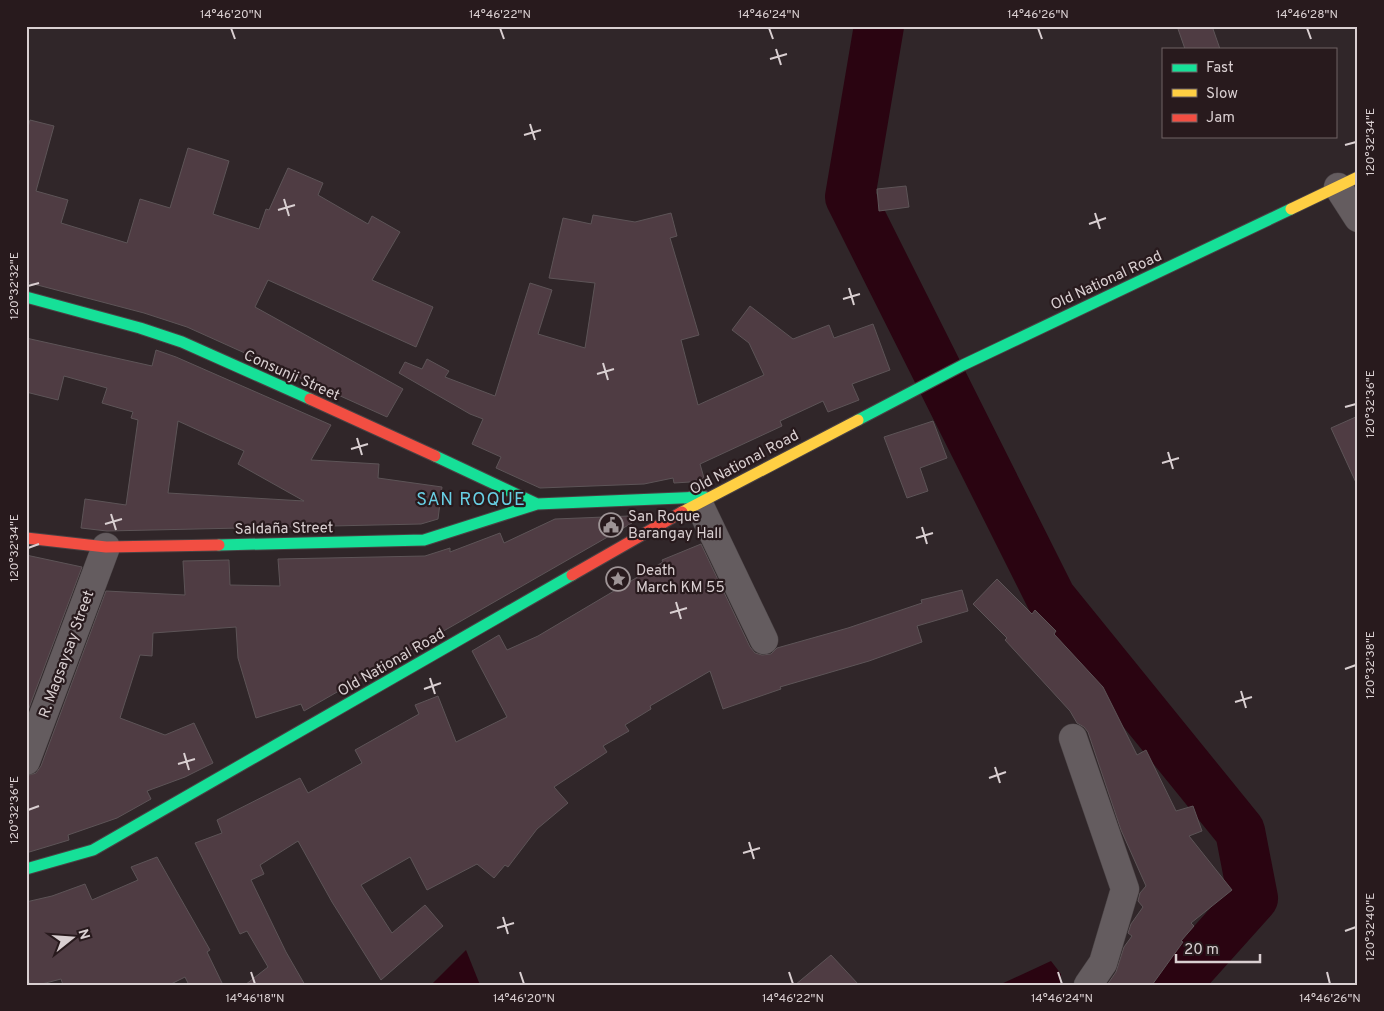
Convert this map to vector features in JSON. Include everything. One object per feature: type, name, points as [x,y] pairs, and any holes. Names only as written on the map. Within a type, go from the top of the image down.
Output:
[{"type":"main road","name":"Old National Road","points":[[26,869],[94,850],[703,499],[963,365],[1348,182]]},
{"type":"main road","name":"Consunji Street","points":[[26,296],[140,328],[182,342],[348,416],[537,504]]},
{"type":"main road","points":[[537,504],[703,499]]},
{"type":"main road","name":"Saldaña Street","points":[[26,538],[106,547],[424,540],[537,504]]},
{"type":"street","points":[[1348,182],[1358,218]]},
{"type":"street","points":[[703,499],[764,640]]},
{"type":"street","name":"R. Magsaysay Street","points":[[26,761],[106,547]]},
{"type":"street","points":[[1073,738],[1125,889],[1103,963],[1088,985]]},
{"type":"shaded area","points":[[466,950],[480,985],[431,985]]},
{"type":"shaded area","points":[[1051,961],[1061,974],[1060,985],[999,985]]},
{"type":"building","points":[[1177,26],[1212,26],[1220,48],[1185,48]]},
{"type":"building","points":[[30,120],[54,126],[36,191],[68,200],[61,223],[127,243],[140,199],[170,208],[188,148],[229,161],[213,214],[259,229],[266,209],[269,210],[288,168],[323,183],[318,195],[368,224],[372,216],[400,232],[372,280],[433,307],[416,347],[268,280],[255,307],[403,389],[387,417],[187,327],[144,313],[26,282],[26,134]]},
{"type":"building","points":[[906,186],[909,207],[879,211],[877,189]]},
{"type":"building","points":[[671,213],[677,236],[670,238],[699,335],[681,340],[698,405],[764,375],[749,343],[732,330],[750,306],[793,339],[829,325],[834,338],[873,324],[890,370],[852,384],[859,400],[828,412],[823,401],[780,421],[782,426],[700,464],[704,478],[690,482],[674,483],[673,478],[644,484],[540,488],[496,468],[501,457],[472,444],[483,419],[470,414],[399,373],[405,362],[422,369],[427,359],[449,371],[445,377],[495,396],[530,283],[552,290],[538,334],[585,348],[595,283],[549,278],[563,218],[591,224],[593,215],[635,222]]},
{"type":"building","points":[[26,338],[152,366],[156,350],[331,425],[311,460],[379,464],[378,478],[442,487],[438,519],[421,524],[107,531],[81,528],[85,499],[126,505],[138,420],[131,418],[133,412],[102,403],[107,388],[64,376],[58,400],[26,392]],"holes":[[[178,421],[244,451],[238,464],[304,501],[168,493]]]},
{"type":"building","points":[[1358,416],[1358,487],[1331,428]]},
{"type":"building","points":[[933,421],[947,458],[920,468],[928,491],[907,498],[884,437]]},
{"type":"building","points":[[629,516],[632,523],[304,711],[301,704],[256,718],[238,658],[236,627],[153,633],[152,656],[140,655],[120,718],[165,735],[194,723],[213,763],[185,777],[147,791],[151,799],[117,818],[68,835],[69,840],[26,853],[26,776],[36,773],[41,766],[106,591],[185,595],[183,561],[229,560],[230,585],[280,586],[278,559],[425,556],[450,548],[450,552],[500,533],[504,543],[555,519]]},
{"type":"building","points":[[701,544],[750,647],[755,653],[762,655],[771,654],[777,648],[848,628],[922,603],[921,600],[962,590],[968,611],[917,626],[922,642],[869,661],[780,687],[781,689],[723,709],[710,671],[650,706],[651,709],[625,725],[629,731],[603,746],[607,752],[554,787],[568,803],[537,829],[508,867],[505,865],[494,878],[477,864],[427,890],[410,857],[361,885],[392,933],[425,905],[443,926],[381,980],[332,902],[298,841],[260,865],[264,874],[251,880],[286,952],[305,985],[245,985],[268,967],[247,931],[240,934],[195,843],[222,833],[217,820],[300,778],[308,793],[362,763],[355,750],[419,714],[415,705],[438,696],[456,742],[507,717],[472,651],[499,635],[507,650],[538,636],[663,562],[662,560]]},
{"type":"building","points":[[26,555],[82,567],[26,716]]},
{"type":"building","points":[[997,579],[1032,614],[1035,610],[1056,631],[1054,634],[1103,687],[1137,755],[1146,750],[1176,811],[1193,806],[1202,831],[1189,836],[1232,890],[1191,923],[1194,926],[1181,941],[1183,942],[1152,985],[1107,985],[1116,972],[1124,947],[1132,936],[1128,933],[1131,924],[1143,907],[1138,901],[1140,893],[1146,886],[1121,830],[1088,732],[1077,723],[1070,711],[1005,640],[1007,638],[973,604]]},
{"type":"building","points":[[157,857],[210,950],[207,952],[223,985],[189,985],[185,977],[169,985],[63,985],[61,979],[38,985],[30,985],[26,967],[26,902],[52,896],[85,884],[92,900],[138,880],[131,867]]},
{"type":"building","points":[[831,955],[859,985],[795,985]]},
{"type":"waterway","points":[[879,26],[850,197],[1051,598],[1240,831],[1253,898],[1175,985]]},
{"type":"traffic: fast","points":[[858,420],[963,365],[1291,209]]},
{"type":"traffic: fast","points":[[26,297],[140,328],[182,342],[310,399]]},
{"type":"traffic: fast","points":[[435,456],[537,504]]},
{"type":"traffic: fast","points":[[219,545],[424,540],[537,504],[704,497]]},
{"type":"traffic: fast","points":[[26,869],[93,850],[572,575]]},
{"type":"traffic: slow","points":[[1291,209],[1358,177]]},
{"type":"traffic: slow","points":[[682,512],[858,420]]},
{"type":"traffic: jam","points":[[310,399],[435,456]]},
{"type":"traffic: jam","points":[[572,575],[682,512]]},
{"type":"traffic: jam","points":[[26,538],[106,547],[219,545]]},
{"type":"place","name":"San Roque Barangay Hall","points":[[611,525]]},
{"type":"place","name":"Death March KM 55","points":[[618,579]]},
{"type":"district","name":"SAN ROQUE","points":[[471,499]]}]
